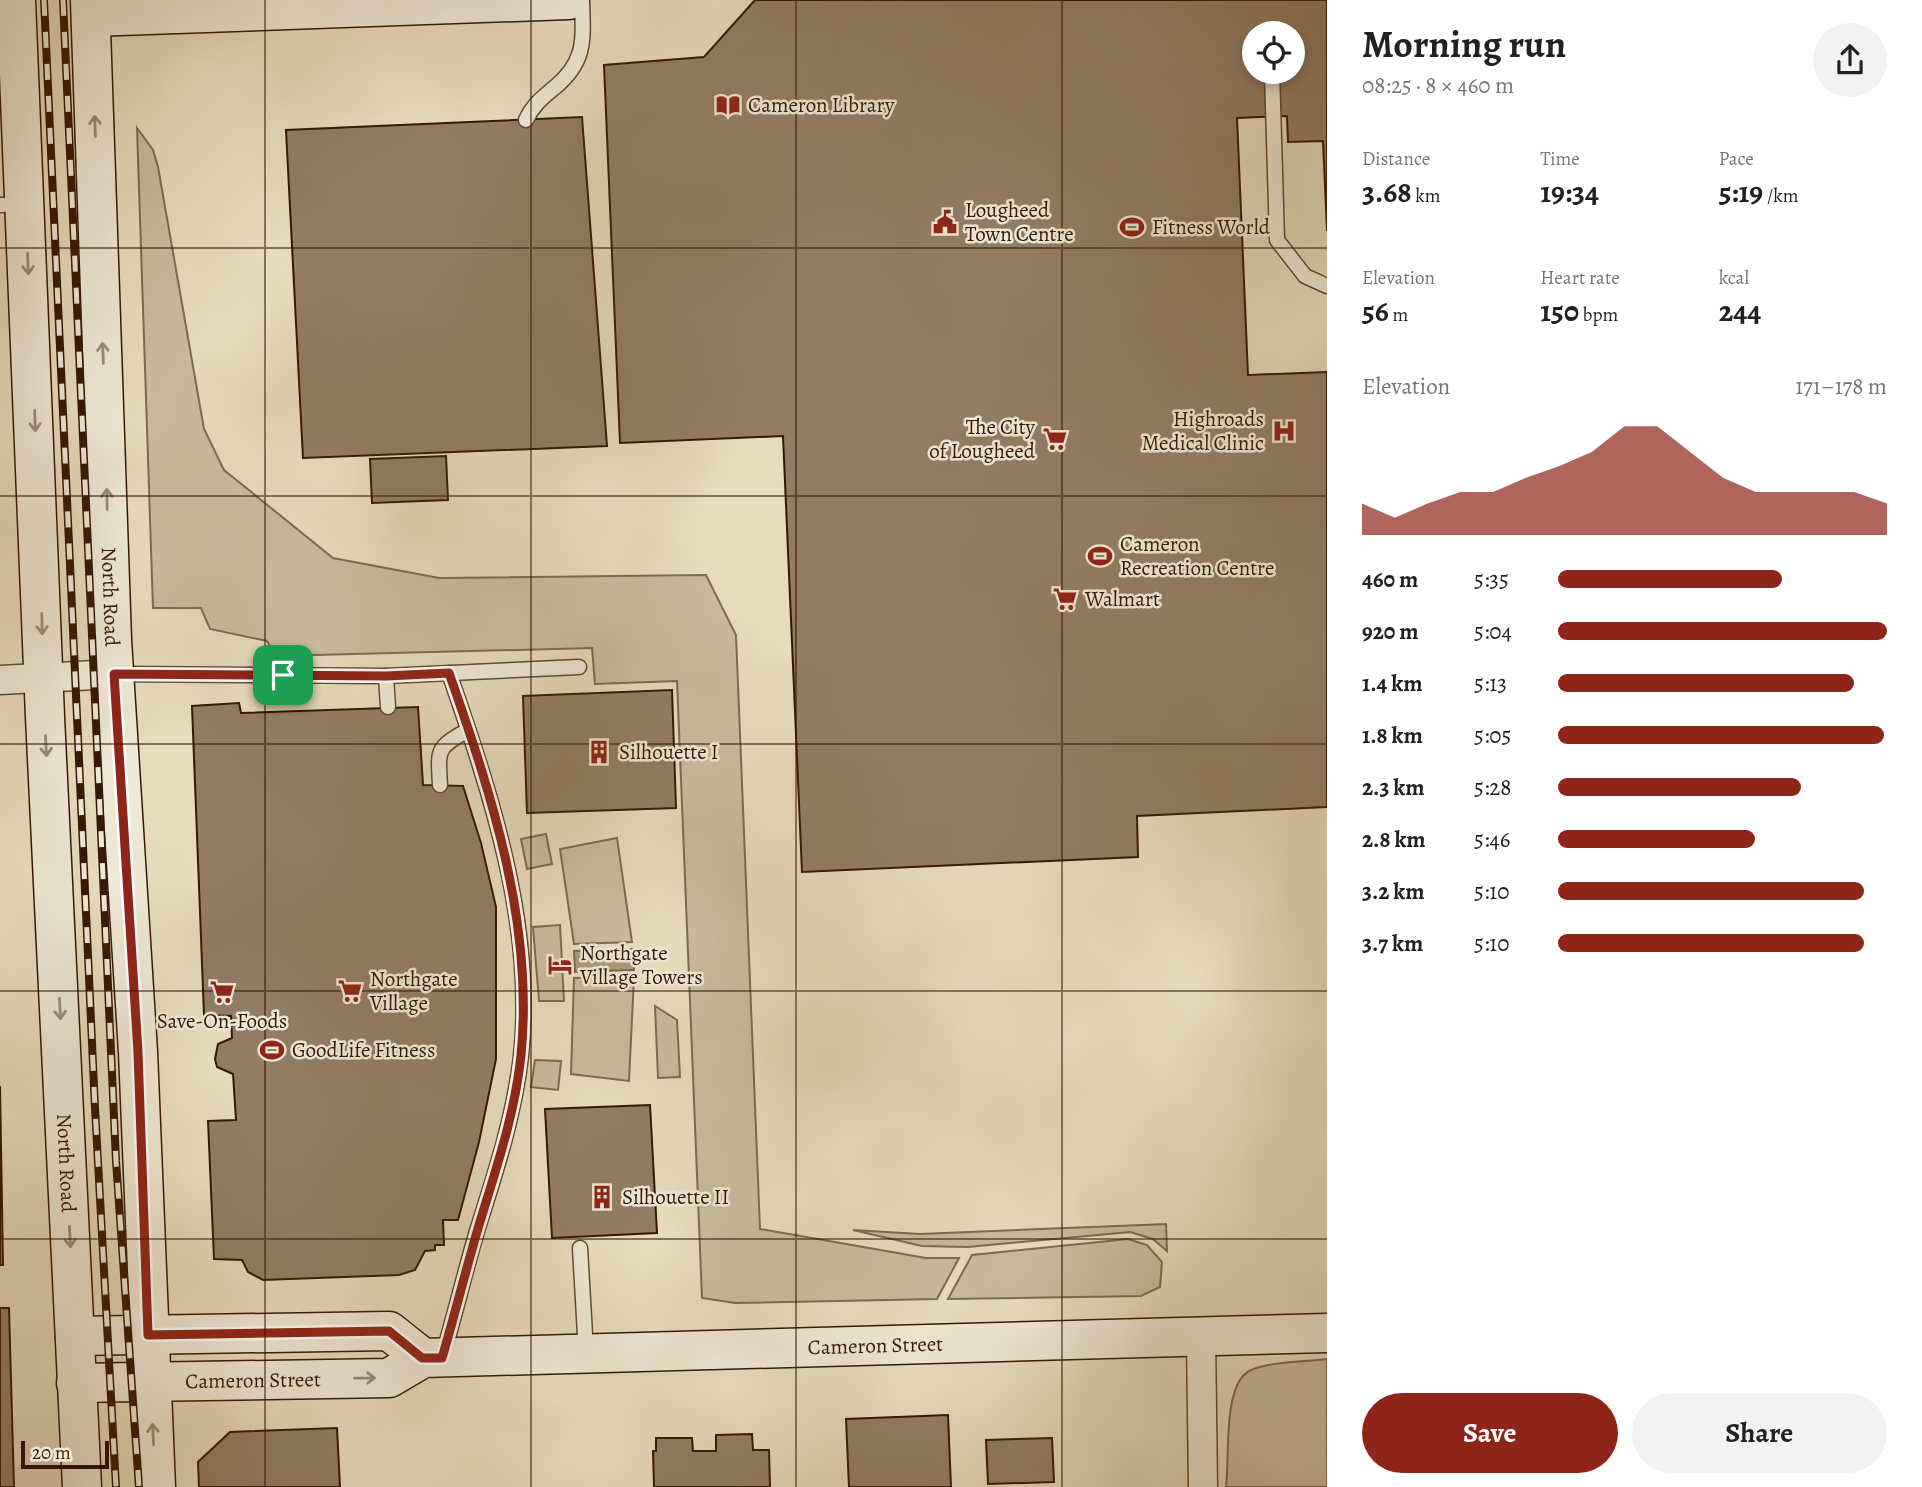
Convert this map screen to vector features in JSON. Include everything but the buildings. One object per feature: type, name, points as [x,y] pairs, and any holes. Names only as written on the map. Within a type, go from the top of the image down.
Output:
[{"type":"main road","name":"North Road","points":[[16,0],[17,166],[13,205],[44,678],[82,1487]]},
{"type":"main road","points":[[90,8],[569,0]]},
{"type":"main road","name":"North Road","points":[[90,8],[114,674],[138,1052],[156,1487]]},
{"type":"main road","points":[[75,1336],[389,1331],[432,1358]]},
{"type":"main road","name":"Cameron Street","points":[[76,1383],[389,1378],[432,1358],[1327,1333]]},
{"type":"street","points":[[0,680],[114,674]]},
{"type":"street","points":[[1201,1337],[1203,1487]]},
{"type":"lane","points":[[526,120],[533,106],[570,75],[579,58],[583,39],[582,0]]},
{"type":"lane","points":[[1272,84],[1277,240],[1305,276],[1327,286]]},
{"type":"lane","points":[[114,674],[386,676],[579,667]]},
{"type":"lane","points":[[432,1358],[512,1118],[521,1055],[523,982],[516,904],[468,730],[449,673]]},
{"type":"lane","points":[[386,676],[388,707]]},
{"type":"lane","points":[[440,785],[438,753],[441,746],[468,730]]},
{"type":"lane","points":[[580,1248],[586,1354]]},
{"type":"shaded area","points":[[137,128],[153,150],[158,167],[204,429],[224,470],[333,558],[439,578],[706,575],[736,635],[760,1229],[926,1258],[959,1258],[937,1299],[735,1303],[702,1298],[677,681],[595,684],[592,648],[276,656],[267,641],[210,629],[201,608],[153,608]]},
{"type":"shaded area","points":[[546,834],[552,864],[527,869],[521,839]]},
{"type":"shaded area","points":[[617,838],[632,942],[574,944],[560,849]]},
{"type":"shaded area","points":[[560,925],[564,1001],[539,1001],[533,927]]},
{"type":"shaded area","points":[[633,949],[634,970],[575,972],[574,951]]},
{"type":"shaded area","points":[[634,977],[629,1081],[571,1074],[574,978]]},
{"type":"shaded area","points":[[655,1006],[677,1020],[680,1077],[658,1078]]},
{"type":"shaded area","points":[[535,1060],[561,1061],[558,1090],[531,1087]]},
{"type":"shaded area","points":[[1166,1224],[1167,1251],[1153,1239],[1130,1232],[968,1247],[922,1246],[853,1230],[920,1234]]},
{"type":"shaded area","points":[[1128,1239],[1147,1245],[1162,1262],[1160,1287],[1141,1296],[948,1299],[972,1255]]},
{"type":"shaded area","points":[[1327,1359],[1327,1487],[1226,1487],[1231,1405],[1235,1389],[1242,1377],[1251,1370],[1269,1365]]},
{"type":"railway","points":[[44,0],[95,1108],[116,1487]]},
{"type":"railway","points":[[63,0],[116,1161],[139,1487]]},
{"type":"place","name":"Cameron Library","points":[[728,105]]},
{"type":"place","name":"Lougheed Town Centre","points":[[945,222]]},
{"type":"place","name":"Fitness World","points":[[1132,227]]},
{"type":"place","name":"Highroads Medical Clinic","points":[[1284,431]]},
{"type":"place","name":"The City of Lougheed","points":[[1055,439]]},
{"type":"place","name":"Cameron Recreation Centre","points":[[1100,556]]},
{"type":"place","name":"Walmart","points":[[1065,599]]},
{"type":"place","name":"Silhouette I","points":[[599,752]]},
{"type":"place","name":"Northgate Village Towers","points":[[560,965]]},
{"type":"place","name":"Northgate Village","points":[[350,991]]},
{"type":"place","name":"Save-On-Foods","points":[[222,992]]},
{"type":"place","name":"GoodLife Fitness","points":[[272,1050]]},
{"type":"place","name":"Silhouette II","points":[[602,1197]]},
{"type":"route","points":[[449,673],[487,789],[516,904],[523,982],[521,1055],[512,1118],[442,1358],[422,1358],[389,1331],[148,1335],[138,1052],[114,674],[283,675],[386,676],[449,673]]}]
